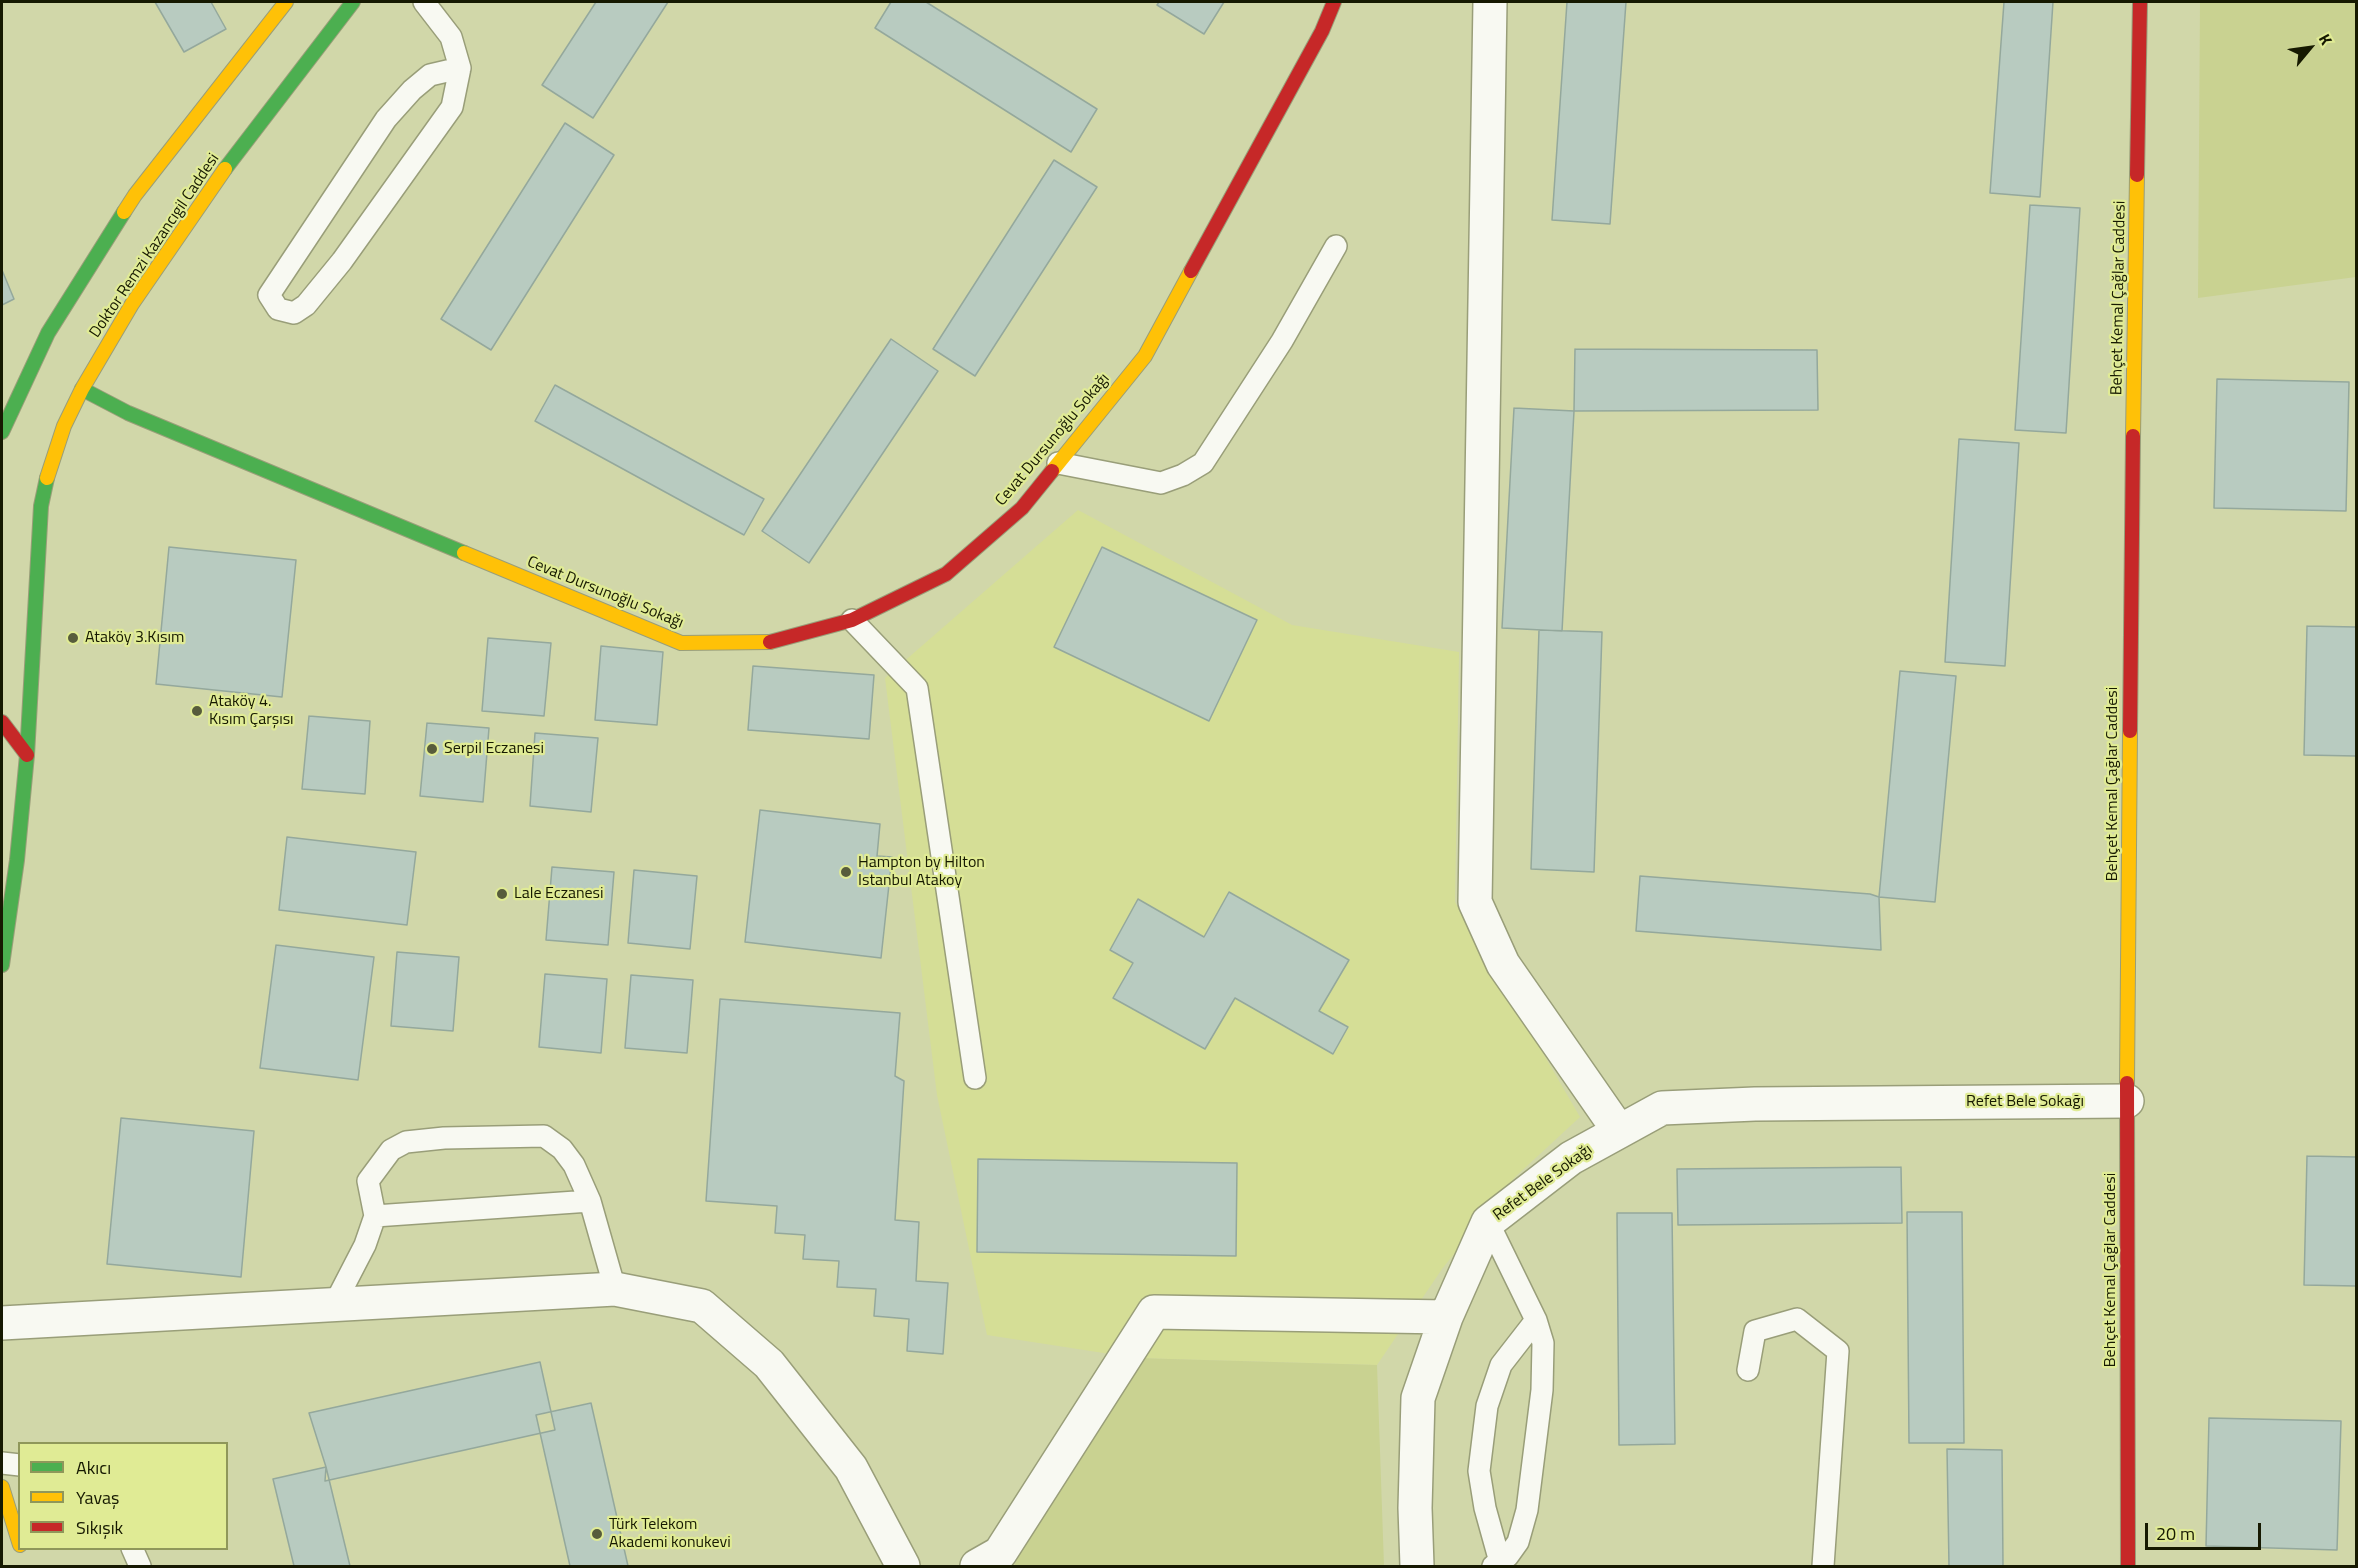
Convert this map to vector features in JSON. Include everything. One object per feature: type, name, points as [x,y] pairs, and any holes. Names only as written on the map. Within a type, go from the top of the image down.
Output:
[{"type":"main road","points":[[2,432],[48,333],[135,195],[286,2]]},
{"type":"main road","name":"Doktor Remzi Kazancıgil Caddesi","points":[[2,966],[17,860],[27,754],[41,506],[49,467],[64,426],[82,389],[132,304],[181,230],[256,126],[353,2]]},
{"type":"main road","name":"Cevat Dursunoğlu Sokağı","points":[[82,389],[139,418],[681,643],[764,644],[852,620],[946,574],[1022,508],[1145,356],[1322,31],[1334,2]]},
{"type":"main road","name":"Behçet Kemal Çağlar Caddesi","points":[[2128,1566],[2127,1101],[2131,562],[2140,2]]},
{"type":"main road","points":[[2,723],[27,754]]},
{"type":"main road","points":[[2,1487],[18,1540]]},
{"type":"street","points":[[1490,2],[1475,902],[1503,964],[1619,1131]]},
{"type":"street","name":"Refet Bele Sokağı","points":[[1417,1566],[1415,1508],[1418,1398],[1446,1317],[1488,1222],[1571,1158],[1662,1108],[1755,1104],[2127,1101]]},
{"type":"street","points":[[2,1323],[615,1289],[702,1306],[769,1364],[851,1468],[903,1566]]},
{"type":"street","points":[[977,1566],[1000,1553],[1154,1312],[1446,1317]]},
{"type":"lane","points":[[424,2],[450,37],[460,68],[452,107],[342,261],[306,305],[294,314],[278,309],[269,295],[386,119],[412,90],[430,75],[460,68]]},
{"type":"lane","points":[[1058,463],[1161,483],[1183,475],[1203,463],[1282,341],[1336,246]]},
{"type":"lane","points":[[852,620],[917,688],[975,1078]]},
{"type":"lane","points":[[335,1303],[365,1245],[375,1216],[368,1181],[391,1150],[406,1142],[427,1139],[544,1136],[562,1149],[573,1164],[590,1201],[615,1289]]},
{"type":"lane","points":[[375,1216],[590,1201]]},
{"type":"lane","points":[[1488,1222],[1536,1320],[1543,1343],[1542,1390],[1527,1510],[1518,1542],[1508,1556],[1496,1564],[1479,1471],[1487,1406],[1502,1365],[1536,1320]]},
{"type":"lane","points":[[1748,1370],[1755,1331],[1797,1319],[1838,1351],[1823,1566]]},
{"type":"lane","points":[[2,1463],[18,1465]]},
{"type":"lane","points":[[133,1550],[140,1566]]},
{"type":"shaded area","points":[[2200,2],[2356,2],[2356,277],[2198,298]]},
{"type":"shaded area","points":[[1078,510],[1292,625],[1459,652],[1455,902],[1580,1117],[1515,1177],[1442,1269],[1377,1365],[1136,1358],[987,1335],[937,1095],[885,678]]},
{"type":"shaded area","points":[[1136,1358],[1377,1365],[1384,1566],[1014,1566],[1025,1543]]},
{"type":"building","points":[[155,2],[211,2],[226,29],[184,52]]},
{"type":"building","points":[[596,2],[668,2],[593,118],[542,85]]},
{"type":"building","points":[[891,2],[926,2],[1097,109],[1071,152],[875,28]]},
{"type":"building","points":[[1159,2],[1224,2],[1204,34],[1157,5]]},
{"type":"building","points":[[1567,2],[1626,2],[1610,224],[1552,220]]},
{"type":"building","points":[[2004,2],[2053,2],[2040,197],[1990,193]]},
{"type":"building","points":[[565,123],[614,155],[491,350],[441,319]]},
{"type":"building","points":[[1054,160],[1097,187],[975,376],[933,349]]},
{"type":"building","points":[[2030,205],[2080,208],[2066,433],[2015,430]]},
{"type":"building","points":[[2,270],[14,299],[2,305]]},
{"type":"building","points":[[891,339],[938,371],[809,563],[762,531]]},
{"type":"building","points":[[1575,349],[1817,350],[1818,410],[1574,411]]},
{"type":"building","points":[[2217,379],[2349,382],[2346,511],[2214,508]]},
{"type":"building","points":[[555,385],[764,499],[744,535],[535,421]]},
{"type":"building","points":[[1514,408],[1574,411],[1562,631],[1502,628]]},
{"type":"building","points":[[1959,439],[2019,443],[2005,666],[1945,662]]},
{"type":"building","points":[[169,547],[296,560],[282,697],[156,684]]},
{"type":"building","points":[[1102,547],[1257,620],[1209,721],[1054,647]]},
{"type":"building","points":[[2307,626],[2356,627],[2356,756],[2304,755]]},
{"type":"building","points":[[1539,630],[1602,632],[1594,872],[1531,869]]},
{"type":"building","points":[[488,638],[551,643],[544,716],[482,711]]},
{"type":"building","points":[[601,646],[663,652],[657,725],[595,720]]},
{"type":"building","points":[[753,666],[874,675],[869,739],[748,730]]},
{"type":"building","points":[[1900,671],[1956,676],[1935,902],[1879,897]]},
{"type":"building","points":[[309,716],[370,721],[365,794],[302,789]]},
{"type":"building","points":[[427,723],[489,728],[483,802],[420,796]]},
{"type":"building","points":[[535,733],[598,738],[591,812],[530,806]]},
{"type":"building","points":[[760,810],[880,824],[877,856],[892,857],[881,958],[745,942]]},
{"type":"building","points":[[287,837],[416,852],[407,925],[279,910]]},
{"type":"building","points":[[552,867],[614,872],[608,945],[546,940]]},
{"type":"building","points":[[634,870],[697,876],[690,949],[628,943]]},
{"type":"building","points":[[1640,876],[1870,894],[1879,897],[1881,950],[1636,931]]},
{"type":"building","points":[[1229,892],[1349,960],[1319,1011],[1348,1027],[1333,1054],[1235,998],[1205,1049],[1113,998],[1133,963],[1110,950],[1138,899],[1204,937]]},
{"type":"building","points":[[276,945],[374,957],[358,1080],[260,1068]]},
{"type":"building","points":[[397,952],[459,957],[453,1031],[391,1026]]},
{"type":"building","points":[[545,974],[607,979],[601,1053],[539,1047]]},
{"type":"building","points":[[631,975],[693,980],[687,1053],[625,1048]]},
{"type":"building","points":[[720,999],[900,1013],[895,1076],[904,1081],[895,1220],[919,1222],[916,1281],[948,1283],[943,1354],[907,1351],[909,1319],[874,1316],[876,1289],[837,1287],[839,1261],[803,1259],[805,1235],[775,1233],[777,1206],[706,1201]]},
{"type":"building","points":[[121,1118],[254,1131],[241,1277],[107,1264]]},
{"type":"building","points":[[2307,1156],[2356,1157],[2356,1286],[2304,1285]]},
{"type":"building","points":[[978,1159],[1237,1163],[1236,1256],[977,1252]]},
{"type":"building","points":[[1901,1167],[1902,1223],[1678,1225],[1677,1169]]},
{"type":"building","points":[[1907,1212],[1962,1212],[1964,1443],[1909,1443]]},
{"type":"building","points":[[1617,1213],[1672,1213],[1675,1444],[1619,1445]]},
{"type":"building","points":[[540,1362],[555,1430],[325,1481],[326,1467],[309,1413]]},
{"type":"building","points":[[591,1403],[628,1566],[570,1566],[536,1415]]},
{"type":"building","points":[[2209,1418],[2341,1421],[2337,1550],[2206,1546]]},
{"type":"building","points":[[1947,1449],[2002,1450],[2003,1566],[1949,1566]]},
{"type":"building","points":[[326,1467],[350,1566],[294,1566],[273,1479]]},
{"type":"traffic: fast","points":[[225,169],[353,2]]},
{"type":"traffic: fast","points":[[2,432],[48,333],[124,212]]},
{"type":"traffic: fast","points":[[82,389],[128,413],[464,553]]},
{"type":"traffic: fast","points":[[2,965],[17,860],[27,755],[41,506],[47,478]]},
{"type":"traffic: slow","points":[[124,212],[286,2]]},
{"type":"traffic: slow","points":[[47,478],[64,426],[82,389],[132,304],[225,169]]},
{"type":"traffic: slow","points":[[2133,436],[2137,175]]},
{"type":"traffic: slow","points":[[1052,471],[1145,356],[1191,271]]},
{"type":"traffic: slow","points":[[464,553],[681,643],[770,642]]},
{"type":"traffic: slow","points":[[2127,1083],[2130,731]]},
{"type":"traffic: slow","points":[[2,1487],[18,1539]]},
{"type":"traffic: jam","points":[[1191,271],[1322,31],[1334,2]]},
{"type":"traffic: jam","points":[[2137,175],[2140,2]]},
{"type":"traffic: jam","points":[[2130,731],[2133,436]]},
{"type":"traffic: jam","points":[[770,642],[852,620],[946,574],[1022,508],[1052,471]]},
{"type":"traffic: jam","points":[[2,722],[27,755]]},
{"type":"traffic: jam","points":[[2127,1083],[2128,1566]]},
{"type":"place","name":"Ataköy 3.Kısım","points":[[73,638]]},
{"type":"place","name":"Ataköy 4. Kısım Çarşısı","points":[[197,711]]},
{"type":"place","name":"Serpil Eczanesi","points":[[432,749]]},
{"type":"place","name":"Hampton by Hilton Istanbul Atakoy","points":[[846,872]]},
{"type":"place","name":"Lale Eczanesi","points":[[502,894]]},
{"type":"place","name":"Türk Telekom Akademi konukevi","points":[[597,1534]]}]
